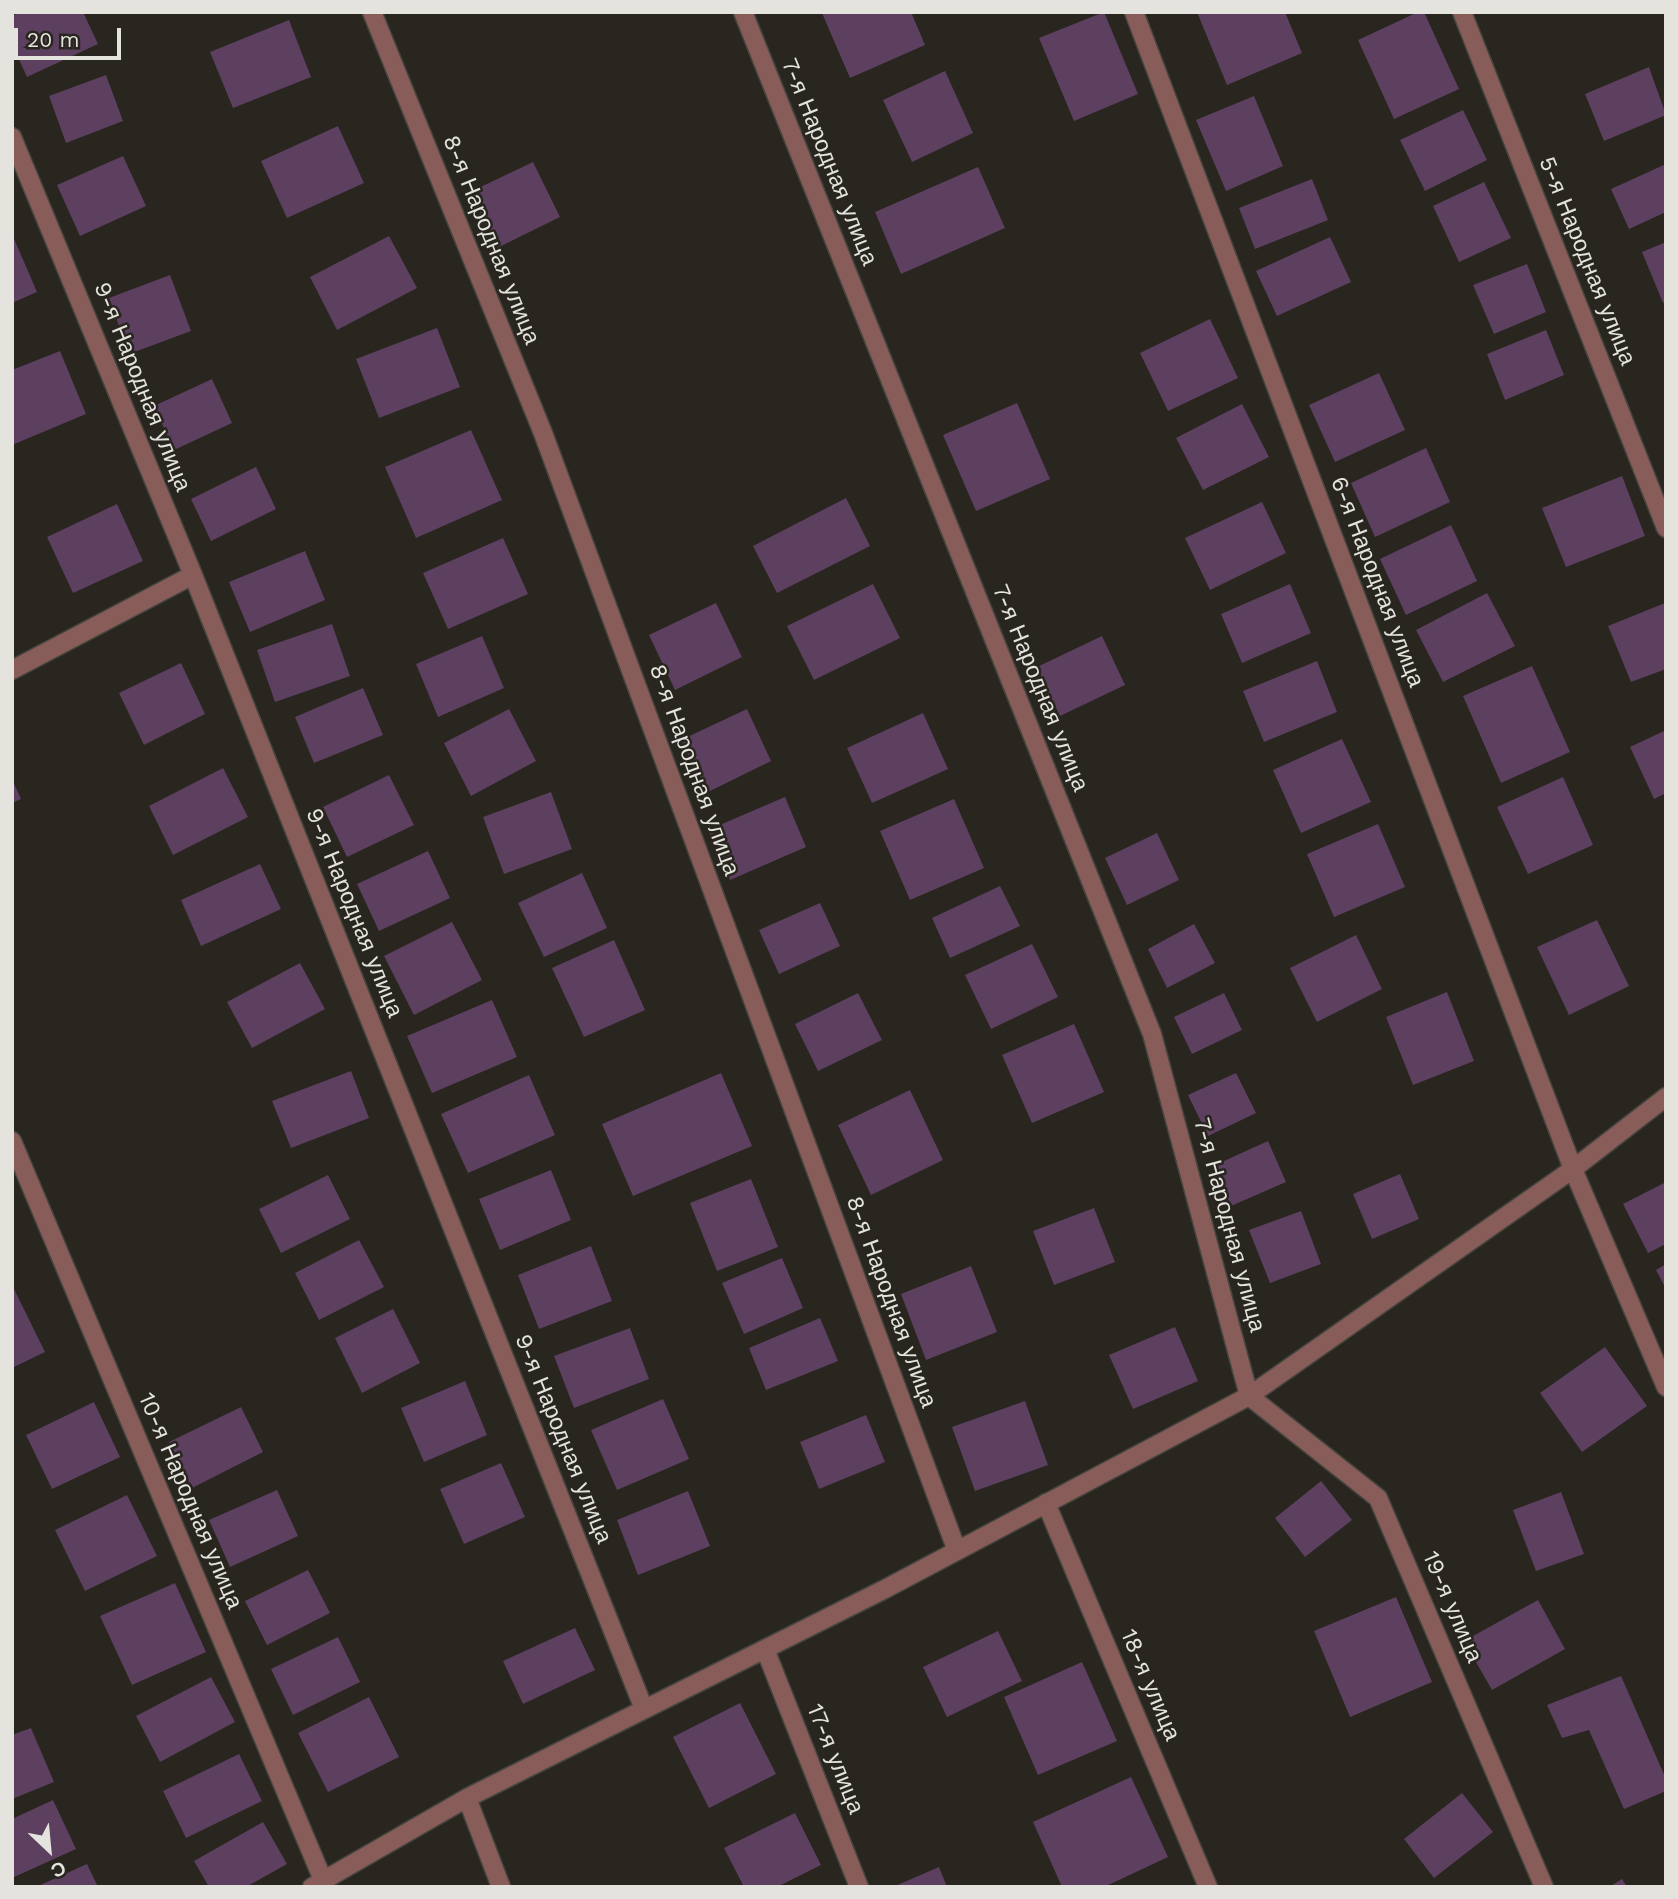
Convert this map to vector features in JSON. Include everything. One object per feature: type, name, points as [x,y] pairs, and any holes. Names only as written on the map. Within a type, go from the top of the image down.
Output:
[{"type":"street","name":"8-я Народная улица","points":[[372,12],[543,433],[957,1551]]},
{"type":"street","name":"7-я Народная улица","points":[[743,12],[1152,1034],[1249,1396]]},
{"type":"street","name":"6-я Народная улица","points":[[1134,12],[1573,1169],[1666,1387]]},
{"type":"street","name":"5-я Народная улица","points":[[1462,12],[1666,528]]},
{"type":"street","name":"9-я Народная улица","points":[[12,136],[193,575],[645,1709]]},
{"type":"street","points":[[12,670],[193,575]]},
{"type":"street","points":[[317,1883],[467,1798],[957,1551],[1249,1396],[1573,1169],[1666,1097]]},
{"type":"street","name":"10-я Народная улица","points":[[12,1141],[317,1883]]},
{"type":"street","name":"19-я улица","points":[[1249,1396],[1378,1498],[1544,1887]]},
{"type":"street","name":"18-я улица","points":[[1046,1503],[1208,1887]]},
{"type":"street","name":"17-я улица","points":[[765,1649],[859,1887]]},
{"type":"street","points":[[467,1798],[501,1887]]},
{"type":"building","points":[[20,12],[83,12],[98,44],[27,77],[12,44],[12,16]]},
{"type":"building","points":[[911,12],[925,45],[850,78],[822,13]]},
{"type":"building","points":[[1104,12],[1138,94],[1074,121],[1039,38]]},
{"type":"building","points":[[1197,12],[1285,12],[1302,53],[1227,85]]},
{"type":"building","points":[[1418,12],[1424,12],[1459,89],[1394,119],[1358,40]]},
{"type":"building","points":[[289,20],[311,77],[233,108],[210,52]]},
{"type":"building","points":[[1649,67],[1666,115],[1604,141],[1585,94]]},
{"type":"building","points":[[945,71],[973,133],[912,162],[883,100]]},
{"type":"building","points":[[106,75],[123,121],[66,143],[49,96]]},
{"type":"building","points":[[1254,96],[1283,166],[1226,191],[1196,120]]},
{"type":"building","points":[[1463,110],[1487,160],[1425,191],[1400,140]]},
{"type":"building","points":[[338,126],[364,183],[287,218],[261,161]]},
{"type":"building","points":[[123,156],[146,206],[80,236],[57,185]]},
{"type":"building","points":[[533,162],[560,217],[497,248],[470,192]]},
{"type":"building","points":[[1666,164],[1666,212],[1629,229],[1611,189]]},
{"type":"building","points":[[978,167],[1005,228],[901,274],[875,212]]},
{"type":"building","points":[[1312,179],[1328,220],[1255,249],[1239,208]]},
{"type":"building","points":[[1484,182],[1511,238],[1459,262],[1433,206]]},
{"type":"building","points":[[12,234],[37,292],[12,303]]},
{"type":"building","points":[[389,236],[417,288],[337,330],[310,277]]},
{"type":"building","points":[[1330,237],[1351,282],[1277,316],[1256,271]]},
{"type":"building","points":[[1666,242],[1666,302],[1663,303],[1642,252]]},
{"type":"building","points":[[1527,264],[1546,312],[1494,334],[1473,285]]},
{"type":"building","points":[[170,275],[191,331],[129,354],[109,298]]},
{"type":"building","points":[[1210,319],[1238,378],[1168,411],[1140,353]]},
{"type":"building","points":[[437,328],[460,387],[379,418],[356,359]]},
{"type":"building","points":[[1546,330],[1564,375],[1505,400],[1487,354]]},
{"type":"building","points":[[60,351],[86,414],[12,445],[12,370]]},
{"type":"building","points":[[1379,373],[1405,430],[1335,462],[1309,405]]},
{"type":"building","points":[[212,379],[232,423],[174,450],[154,406]]},
{"type":"building","points":[[1017,403],[1050,479],[976,511],[943,435]]},
{"type":"building","points":[[1242,404],[1269,457],[1203,490],[1176,438]]},
{"type":"building","points":[[471,430],[502,500],[416,538],[385,467]]},
{"type":"building","points":[[1426,448],[1450,502],[1375,537],[1351,483]]},
{"type":"building","points":[[256,467],[276,509],[211,541],[191,499]]},
{"type":"building","points":[[1622,476],[1645,536],[1566,567],[1542,508]]},
{"type":"building","points":[[846,498],[870,546],[777,593],[753,546]]},
{"type":"building","points":[[1262,502],[1286,553],[1210,590],[1185,538]]},
{"type":"building","points":[[117,504],[143,561],[73,593],[47,537]]},
{"type":"building","points":[[1451,525],[1477,581],[1406,615],[1380,559]]},
{"type":"building","points":[[503,538],[528,594],[448,629],[423,573]]},
{"type":"building","points":[[305,551],[325,600],[250,632],[229,582]]},
{"type":"building","points":[[873,584],[900,638],[814,680],[787,626]]},
{"type":"building","points":[[1290,584],[1311,633],[1242,663],[1221,614]]},
{"type":"building","points":[[1487,593],[1515,646],[1443,682],[1416,630]]},
{"type":"building","points":[[716,603],[742,657],[675,690],[649,635]]},
{"type":"building","points":[[1665,603],[1666,669],[1631,682],[1608,626]]},
{"type":"building","points":[[332,624],[350,676],[275,702],[257,650]]},
{"type":"building","points":[[482,636],[504,688],[438,717],[416,664]]},
{"type":"building","points":[[1102,636],[1125,685],[1060,716],[1037,667]]},
{"type":"building","points":[[1317,661],[1337,712],[1264,742],[1243,691]]},
{"type":"building","points":[[181,663],[205,714],[144,745],[119,693]]},
{"type":"building","points":[[1532,666],[1570,752],[1501,783],[1463,696]]},
{"type":"building","points":[[363,688],[383,735],[314,763],[295,717]]},
{"type":"building","points":[[509,709],[536,761],[471,796],[444,743]]},
{"type":"building","points":[[747,709],[771,761],[706,793],[681,740]]},
{"type":"building","points":[[923,713],[948,769],[872,803],[847,748]]},
{"type":"building","points":[[1666,730],[1666,793],[1654,799],[1630,747]]},
{"type":"building","points":[[1342,739],[1371,802],[1301,833],[1273,770]]},
{"type":"building","points":[[223,768],[248,817],[173,855],[149,806]]},
{"type":"building","points":[[389,775],[414,825],[347,857],[323,807]]},
{"type":"building","points":[[1563,777],[1593,845],[1528,874],[1497,807]]},
{"type":"building","points":[[12,779],[21,799],[12,803]]},
{"type":"building","points":[[551,792],[572,849],[504,874],[483,817]]},
{"type":"building","points":[[785,797],[806,847],[730,880],[708,830]]},
{"type":"building","points":[[954,799],[984,868],[910,900],[880,831]]},
{"type":"building","points":[[1378,824],[1405,887],[1334,917],[1307,854]]},
{"type":"building","points":[[1157,833],[1179,880],[1127,905],[1105,858]]},
{"type":"building","points":[[428,851],[450,898],[379,931],[357,884]]},
{"type":"building","points":[[260,864],[281,909],[201,946],[181,900]]},
{"type":"building","points":[[582,873],[607,928],[544,957],[518,903]]},
{"type":"building","points":[[1000,886],[1020,926],[950,958],[932,918]]},
{"type":"building","points":[[820,903],[840,946],[779,974],[759,930]]},
{"type":"building","points":[[1597,920],[1629,986],[1569,1015],[1537,947]]},
{"type":"building","points":[[452,922],[482,980],[414,1015],[384,956]]},
{"type":"building","points":[[1194,924],[1215,963],[1167,988],[1148,949]]},
{"type":"building","points":[[1356,935],[1382,989],[1317,1022],[1290,968]]},
{"type":"building","points":[[614,940],[645,1010],[584,1037],[552,968]]},
{"type":"building","points":[[1032,944],[1058,997],[991,1029],[965,975]]},
{"type":"building","points":[[300,963],[325,1009],[252,1048],[227,1002]]},
{"type":"building","points":[[1447,992],[1474,1061],[1413,1085],[1386,1017]]},
{"type":"building","points":[[858,993],[882,1040],[818,1071],[795,1024]]},
{"type":"building","points":[[1224,993],[1242,1030],[1192,1054],[1174,1017]]},
{"type":"building","points":[[492,1000],[517,1057],[432,1093],[407,1036]]},
{"type":"building","points":[[1074,1024],[1104,1092],[1032,1123],[1002,1055]]},
{"type":"building","points":[[351,1071],[369,1118],[291,1148],[272,1101]]},
{"type":"building","points":[[721,1073],[752,1146],[633,1196],[602,1124]]},
{"type":"building","points":[[1236,1073],[1256,1113],[1208,1136],[1188,1095]]},
{"type":"building","points":[[529,1075],[555,1135],[468,1173],[441,1114]]},
{"type":"building","points":[[910,1090],[943,1160],[871,1195],[838,1125]]},
{"type":"building","points":[[1268,1141],[1286,1182],[1231,1206],[1213,1166]]},
{"type":"building","points":[[551,1170],[571,1220],[500,1250],[479,1199]]},
{"type":"building","points":[[1400,1174],[1419,1219],[1372,1239],[1353,1194]]},
{"type":"building","points":[[328,1175],[350,1219],[281,1253],[259,1209]]},
{"type":"building","points":[[751,1179],[778,1247],[717,1271],[690,1203]]},
{"type":"building","points":[[1666,1182],[1666,1244],[1648,1253],[1623,1204]]},
{"type":"building","points":[[1094,1208],[1115,1262],[1054,1285],[1033,1231]]},
{"type":"building","points":[[1301,1211],[1321,1264],[1270,1283],[1249,1230]]},
{"type":"building","points":[[359,1240],[384,1287],[319,1320],[295,1273]]},
{"type":"building","points":[[591,1246],[612,1301],[539,1329],[518,1275]]},
{"type":"building","points":[[782,1258],[803,1308],[744,1334],[722,1283]]},
{"type":"building","points":[[1666,1264],[1666,1289],[1656,1270]]},
{"type":"building","points":[[971,1266],[997,1332],[926,1360],[901,1294]]},
{"type":"building","points":[[12,1285],[45,1352],[12,1368]]},
{"type":"building","points":[[393,1309],[420,1363],[362,1393],[335,1338]]},
{"type":"building","points":[[820,1318],[838,1361],[766,1390],[749,1348]]},
{"type":"building","points":[[1175,1327],[1198,1381],[1133,1409],[1109,1355]]},
{"type":"building","points":[[630,1328],[649,1379],[574,1408],[554,1356]]},
{"type":"building","points":[[1605,1347],[1647,1406],[1582,1452],[1540,1393]]},
{"type":"building","points":[[465,1381],[487,1435],[424,1462],[401,1408]]},
{"type":"building","points":[[663,1399],[689,1459],[617,1490],[591,1430]]},
{"type":"building","points":[[1025,1401],[1048,1465],[975,1491],[952,1427]]},
{"type":"building","points":[[94,1402],[120,1457],[52,1489],[26,1435]]},
{"type":"building","points":[[241,1407],[263,1452],[192,1488],[169,1442]]},
{"type":"building","points":[[866,1415],[885,1462],[819,1489],[800,1442]]},
{"type":"building","points":[[501,1463],[525,1517],[464,1544],[440,1489]]},
{"type":"building","points":[[1321,1481],[1352,1520],[1305,1557],[1275,1518]]},
{"type":"building","points":[[277,1490],[298,1536],[230,1567],[209,1520]]},
{"type":"building","points":[[688,1491],[710,1546],[638,1575],[617,1520]]},
{"type":"building","points":[[1561,1492],[1584,1554],[1536,1571],[1513,1510]]},
{"type":"building","points":[[127,1495],[157,1556],[85,1591],[55,1530]]},
{"type":"building","points":[[308,1570],[330,1613],[267,1645],[245,1601]]},
{"type":"building","points":[[175,1583],[206,1652],[132,1685],[100,1616]]},
{"type":"building","points":[[1396,1597],[1432,1682],[1350,1717],[1314,1631]]},
{"type":"building","points":[[1538,1600],[1565,1649],[1492,1690],[1464,1641]]},
{"type":"building","points":[[575,1628],[595,1670],[523,1704],[503,1661]]},
{"type":"building","points":[[998,1631],[1022,1681],[947,1717],[923,1667]]},
{"type":"building","points":[[338,1637],[360,1682],[293,1715],[271,1669]]},
{"type":"building","points":[[1082,1662],[1117,1741],[1038,1775],[1004,1697]]},
{"type":"building","points":[[1621,1676],[1666,1779],[1666,1791],[1624,1809],[1589,1730],[1562,1738],[1547,1705]]},
{"type":"building","points":[[211,1677],[235,1722],[160,1762],[136,1716]]},
{"type":"building","points":[[369,1697],[399,1757],[328,1792],[298,1733]]},
{"type":"building","points":[[740,1703],[776,1774],[709,1808],[673,1737]]},
{"type":"building","points":[[31,1728],[54,1782],[12,1799],[12,1735]]},
{"type":"building","points":[[239,1754],[262,1801],[186,1838],[163,1791]]},
{"type":"building","points":[[1131,1777],[1168,1857],[1104,1887],[1062,1887],[1033,1822]]},
{"type":"building","points":[[1462,1793],[1493,1832],[1434,1878],[1404,1839]]},
{"type":"building","points":[[53,1800],[76,1849],[12,1878],[12,1819]]},
{"type":"building","points":[[795,1813],[821,1865],[777,1887],[744,1887],[724,1848]]},
{"type":"building","points":[[263,1822],[287,1864],[246,1887],[209,1887],[194,1861]]},
{"type":"building","points":[[87,1864],[98,1887],[36,1887]]},
{"type":"building","points":[[939,1867],[947,1887],[893,1887]]},
{"type":"building","points":[[1622,1879],[1627,1887],[1609,1887]]}]
